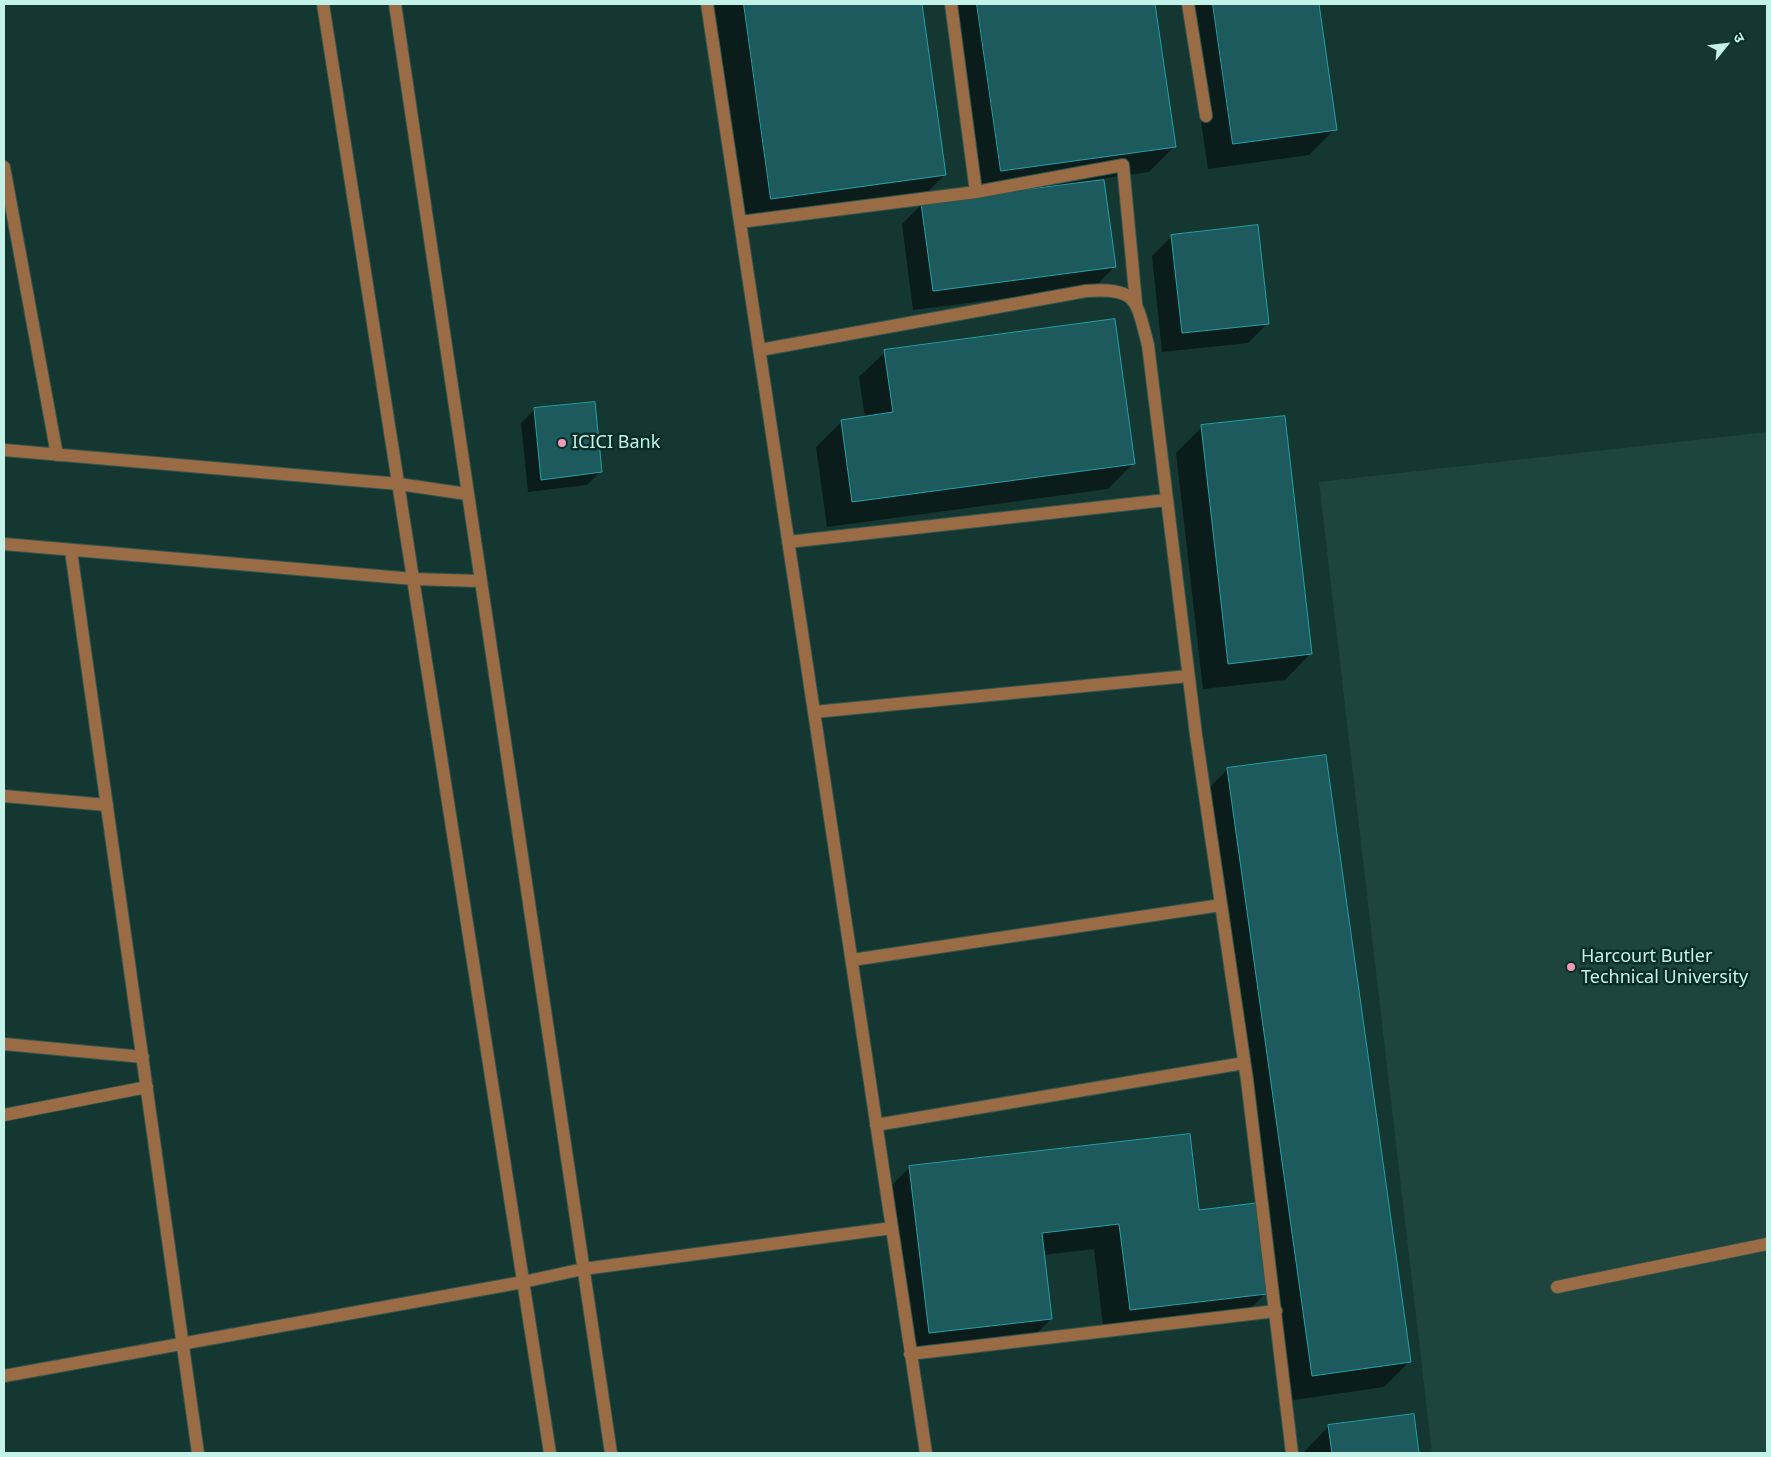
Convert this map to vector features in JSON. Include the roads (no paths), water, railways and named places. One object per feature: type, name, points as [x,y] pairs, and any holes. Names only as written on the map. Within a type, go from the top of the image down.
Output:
[{"type":"street","points":[[323,4],[550,1453]]},
{"type":"street","points":[[394,4],[610,1453]]},
{"type":"street","points":[[708,4],[926,1453]]},
{"type":"street","points":[[950,4],[976,192]]},
{"type":"street","points":[[1188,4],[1206,116]]},
{"type":"street","points":[[740,222],[976,192],[1123,165],[1136,303],[1148,345],[1188,676],[1244,1062],[1292,1453]]},
{"type":"street","points":[[4,167],[6,191],[57,455]]},
{"type":"street","points":[[760,350],[1086,291],[1124,292],[1136,303]]},
{"type":"street","points":[[4,450],[399,484],[467,494]]},
{"type":"street","points":[[788,542],[1166,500]]},
{"type":"street","points":[[4,544],[414,579],[479,580]]},
{"type":"street","points":[[72,551],[198,1453]]},
{"type":"street","points":[[814,712],[1188,676]]},
{"type":"street","points":[[4,796],[107,805]]},
{"type":"street","points":[[852,960],[1221,905]]},
{"type":"street","points":[[4,1044],[142,1057]]},
{"type":"street","points":[[876,1125],[1244,1062]]},
{"type":"street","points":[[4,1115],[147,1087]]},
{"type":"street","points":[[4,1376],[583,1270],[892,1228]]},
{"type":"street","points":[[1557,1286],[1767,1244]]},
{"type":"street","points":[[910,1354],[1276,1311]]},
{"type":"place","name":"ICICI Bank","points":[[562,443]]},
{"type":"place","name":"Harcourt Butler Technical University","points":[[1571,967]]}]
